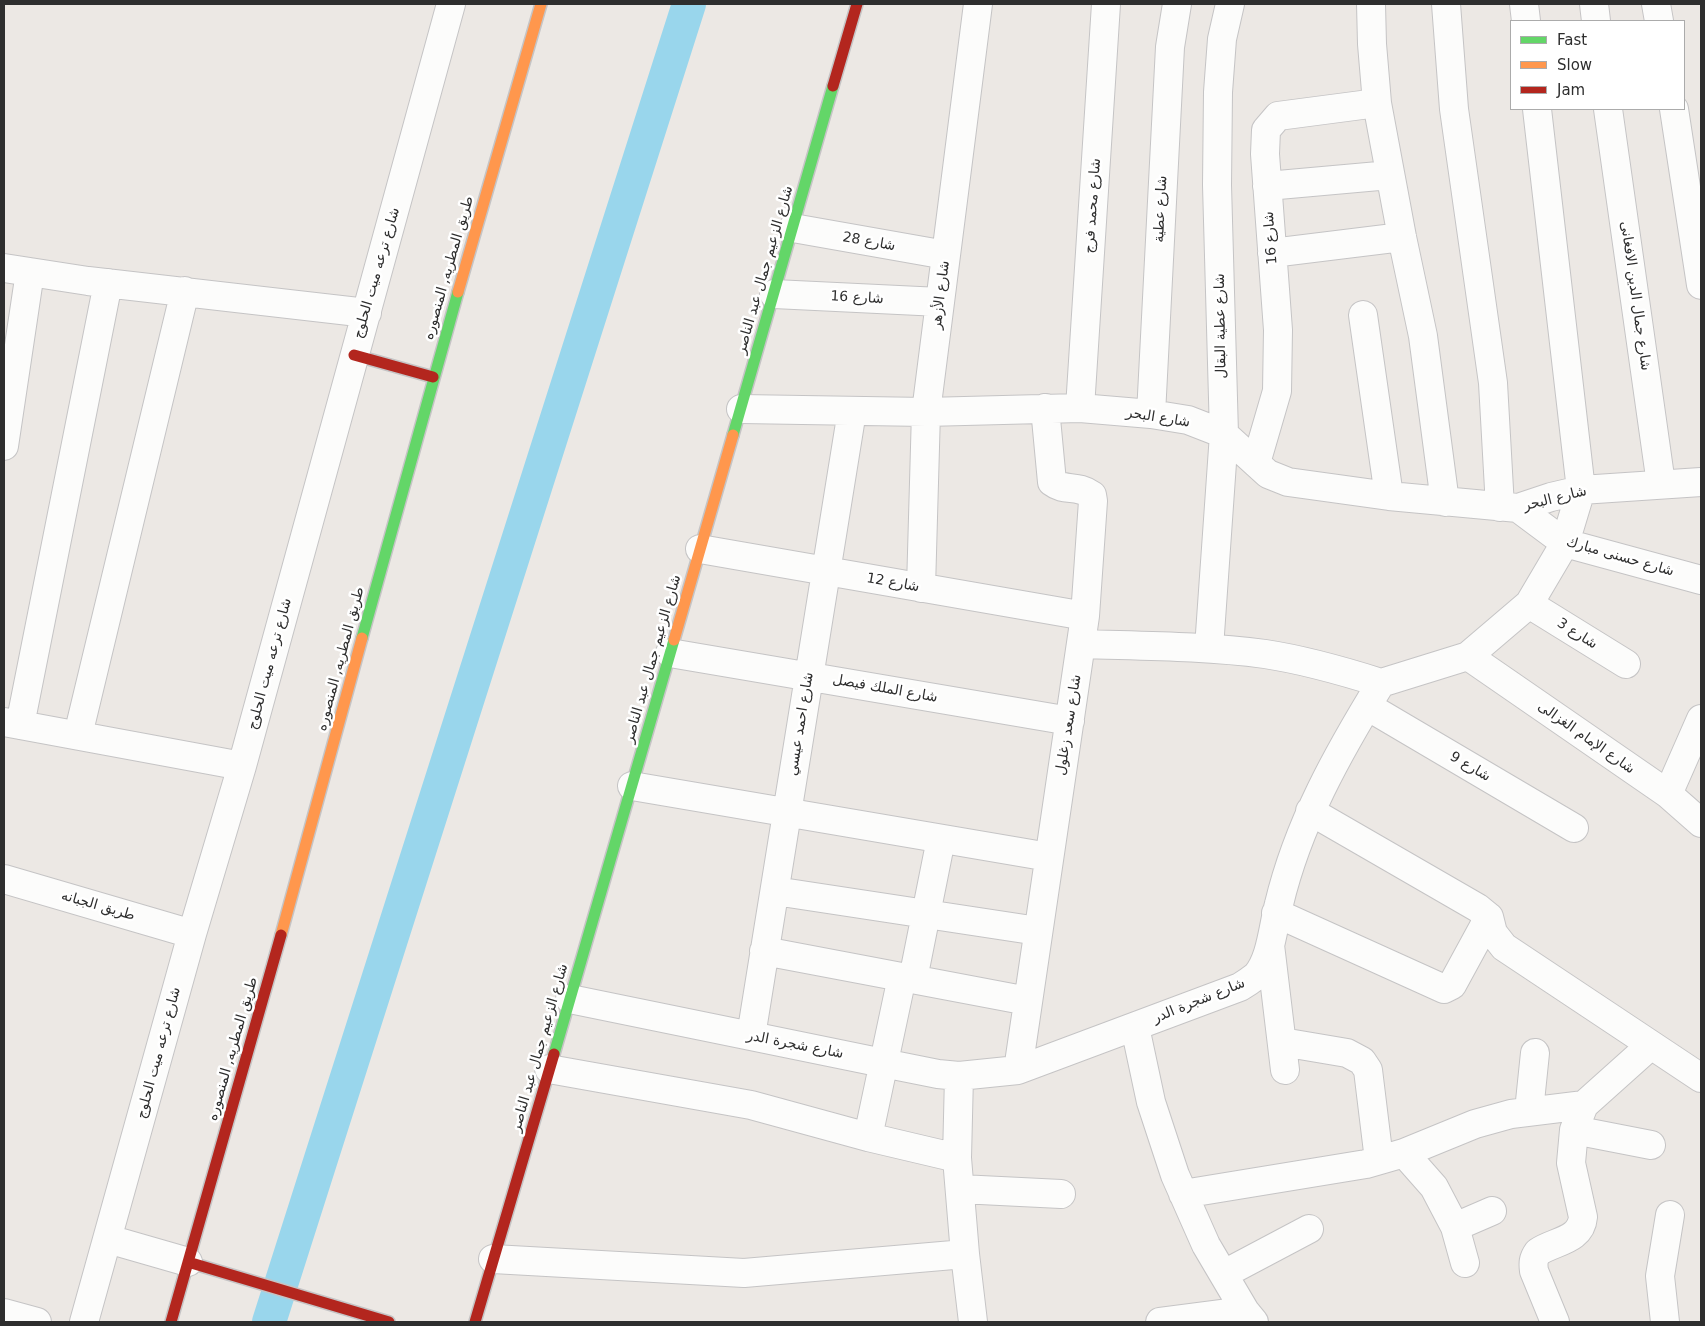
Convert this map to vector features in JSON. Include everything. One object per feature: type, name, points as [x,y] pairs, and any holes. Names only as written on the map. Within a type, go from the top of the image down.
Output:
[{"type":"main road","name":"طريق المطريه, المنصوره","points":[[171,1322],[280,941],[433,377],[541,4]]},
{"type":"main road","name":"شارع الزعيم جمال عبد الناصر","points":[[474,1322],[632,786],[857,4]]},
{"type":"main road","points":[[354,355],[433,377]]},
{"type":"main road","points":[[188,1262],[389,1322]]},
{"type":"street","name":"شارع ترعه ميت الحلوج","points":[[84,1322],[192,934],[242,766],[451,4]]},
{"type":"street","name":"شارع الأزهر","points":[[921,588],[926,412],[978,4]]},
{"type":"street","name":"شارع محمد فرج","points":[[1080,408],[1106,4]]},
{"type":"street","name":"شارع عطية","points":[[1150,414],[1170,47],[1177,4]]},
{"type":"street","name":"شارع عطية البقال","points":[[1209,648],[1224,434],[1217,185],[1218,92],[1222,39],[1230,4]]},
{"type":"street","points":[[1371,4],[1372,44],[1378,103],[1390,175],[1423,336],[1445,502]]},
{"type":"street","points":[[1446,4],[1454,109],[1509,508]]},
{"type":"street","points":[[1524,4],[1526,20]]},
{"type":"street","points":[[1594,4],[1596,20]]},
{"type":"street","points":[[1656,4],[1659,20]]},
{"type":"street","name":"شارع 16","points":[[1256,463],[1277,391],[1278,330],[1265,154],[1266,130],[1278,116],[1378,103]]},
{"type":"street","points":[[1082,644],[1209,648],[1267,655],[1325,666],[1381,683],[1468,656],[1529,604],[1565,543],[1581,490],[1536,110]]},
{"type":"street","name":"شارع جمال الدين الافغانى","points":[[1608,110],[1661,484]]},
{"type":"street","points":[[1674,110],[1701,285]]},
{"type":"street","points":[[1267,186],[1390,175]]},
{"type":"street","name":"شارع 28","points":[[793,228],[946,256]]},
{"type":"street","points":[[1272,253],[1402,237]]},
{"type":"street","points":[[4,268],[108,283],[367,313]]},
{"type":"street","points":[[4,446],[30,272]]},
{"type":"street","points":[[108,283],[12,723],[242,766]]},
{"type":"street","points":[[78,735],[185,291]]},
{"type":"street","name":"شارع 16","points":[[774,294],[940,302]]},
{"type":"street","points":[[1363,315],[1389,496]]},
{"type":"street","name":"شارع سعد زغلول","points":[[1018,1070],[1082,644],[1093,501],[1092,495],[1084,490],[1058,487],[1052,482],[1045,408]]},
{"type":"street","name":"شارع البحر","points":[[741,409],[926,412],[1080,408],[1150,414],[1188,420],[1224,434],[1268,474],[1288,482],[1389,496],[1509,508],[1581,490],[1701,482]]},
{"type":"street","name":"شارع احمد عيسي","points":[[751,1036],[852,411]]},
{"type":"street","name":"شارع حسنى مبارك","points":[[1509,508],[1565,543],[1701,580]]},
{"type":"street","name":"شارع 12","points":[[700,549],[1085,616]]},
{"type":"street","name":"شارع 3","points":[[1529,604],[1626,664]]},
{"type":"street","name":"شارع الملك فيصل","points":[[670,652],[1070,721]]},
{"type":"street","name":"شارع الإمام الغزالى","points":[[1468,656],[1668,794],[1701,823]]},
{"type":"street","name":"شارع شجرة الدر","points":[[570,999],[938,1074],[960,1076],[1018,1070],[1240,987],[1255,976],[1266,960],[1276,913],[1294,854],[1310,812],[1330,770],[1381,683]]},
{"type":"street","name":"شارع 9","points":[[1366,706],[1574,828]]},
{"type":"street","points":[[1668,794],[1701,719]]},
{"type":"street","points":[[632,786],[1049,857]]},
{"type":"street","points":[[1310,812],[1478,908],[1489,917],[1493,933],[1504,947],[1701,1078]]},
{"type":"street","points":[[868,1136],[883,1063],[926,914],[941,838]]},
{"type":"street","name":"طريق الجبانه","points":[[5,882],[192,934]]},
{"type":"street","points":[[774,890],[1038,931]]},
{"type":"street","points":[[1276,913],[1444,989],[1452,985],[1489,917]]},
{"type":"street","points":[[1270,942],[1285,1070]]},
{"type":"street","points":[[764,951],[1028,1000]]},
{"type":"street","points":[[1135,1026],[1151,1102],[1175,1175],[1206,1244],[1249,1316],[1160,1322]]},
{"type":"street","points":[[1282,1042],[1347,1053],[1362,1061],[1368,1070],[1391,1156],[1434,1187],[1455,1227],[1465,1263]]},
{"type":"street","points":[[1555,1322],[1534,1271],[1533,1263],[1534,1257],[1538,1252],[1571,1237],[1578,1232],[1582,1225],[1583,1217],[1571,1163],[1579,1118],[1651,1044]]},
{"type":"street","points":[[1529,1111],[1536,1053]]},
{"type":"street","points":[[549,1069],[751,1105],[957,1158]]},
{"type":"street","points":[[960,1076],[957,1158],[965,1254],[974,1322]]},
{"type":"street","points":[[1184,1194],[1366,1164],[1475,1124],[1529,1111],[1579,1118],[1651,1145]]},
{"type":"street","points":[[960,1189],[1061,1194]]},
{"type":"street","points":[[1455,1227],[1492,1211]]},
{"type":"street","points":[[1665,1322],[1660,1276],[1670,1215]]},
{"type":"street","points":[[1224,1274],[1308,1229]]},
{"type":"street","points":[[108,1238],[188,1262]]},
{"type":"street","points":[[493,1259],[744,1273],[965,1254]]},
{"type":"street","points":[[4,1313],[37,1322]]},
{"type":"waterway","points":[[269,1322],[689,4]]},
{"type":"traffic: fast","points":[[733,435],[833,86]]},
{"type":"traffic: fast","points":[[362,638],[458,292]]},
{"type":"traffic: fast","points":[[554,1054],[674,640]]},
{"type":"traffic: slow","points":[[458,292],[541,4]]},
{"type":"traffic: slow","points":[[674,640],[733,435]]},
{"type":"traffic: slow","points":[[281,935],[362,638]]},
{"type":"traffic: jam","points":[[833,86],[857,4]]},
{"type":"traffic: jam","points":[[354,355],[433,377]]},
{"type":"traffic: jam","points":[[171,1322],[281,935]]},
{"type":"traffic: jam","points":[[475,1322],[554,1054]]},
{"type":"traffic: jam","points":[[188,1262],[389,1322]]}]
